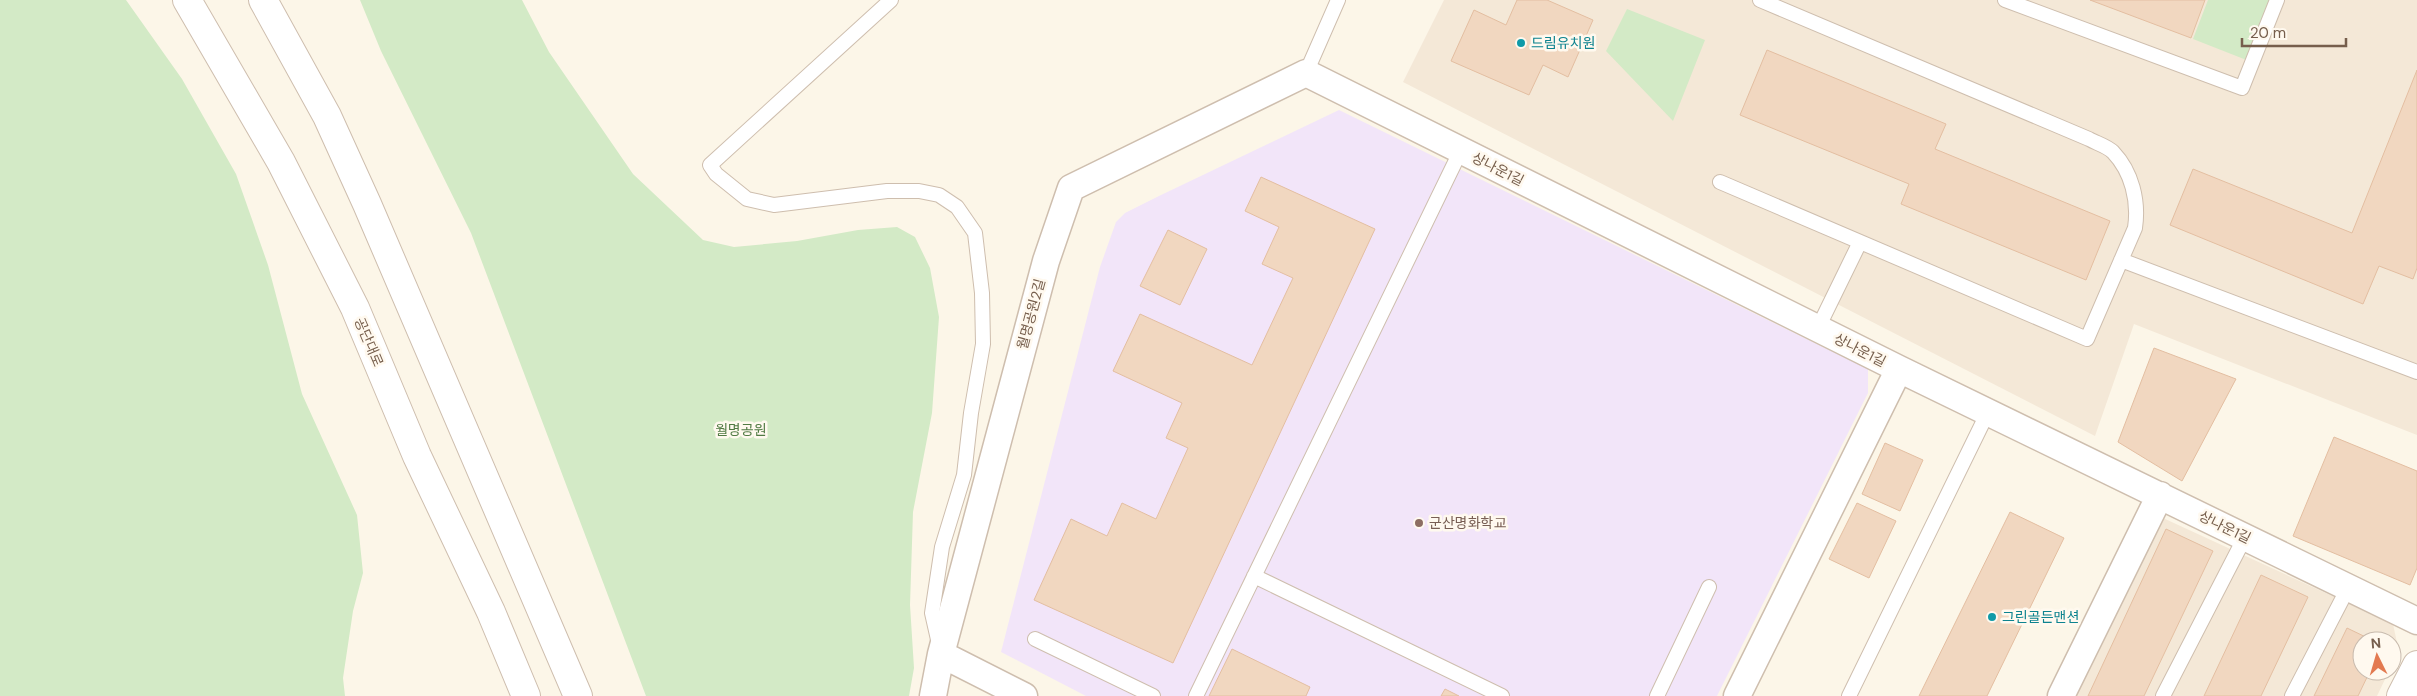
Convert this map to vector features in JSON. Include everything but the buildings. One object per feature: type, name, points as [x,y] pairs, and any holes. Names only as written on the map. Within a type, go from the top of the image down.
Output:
[{"type":"street","name":"공단대로","points":[[187,0],[281,162],[355,308],[417,456],[491,612],[526,696]]},
{"type":"street","points":[[263,0],[326,116],[367,204],[578,696]]},
{"type":"street","name":"월명공원2길","points":[[933,696],[941,654],[1046,261],[1071,188],[1306,73]]},
{"type":"street","name":"상나운1길","points":[[1306,73],[1900,369],[2417,621]]},
{"type":"street","points":[[1737,696],[1900,369]]},
{"type":"street","points":[[2061,696],[2160,495]]},
{"type":"street","points":[[941,654],[1024,696]]},
{"type":"street","points":[[2402,696],[2417,664]]},
{"type":"lane","points":[[891,0],[710,165],[716,174],[746,199],[774,205],[887,191],[919,191],[939,195],[957,207],[974,233],[982,293],[983,344],[970,413],[964,475],[942,548],[932,613],[941,654]]},
{"type":"lane","points":[[1306,73],[1338,0]]},
{"type":"lane","points":[[1720,182],[2087,339],[2135,228],[2137,212],[2131,180],[2112,151],[2089,139],[1760,0]]},
{"type":"lane","points":[[2005,0],[2242,88],[2278,0]]},
{"type":"lane","points":[[1196,696],[1460,150]]},
{"type":"lane","points":[[1818,328],[1860,242]]},
{"type":"lane","points":[[2121,260],[2417,372]]},
{"type":"lane","points":[[1849,696],[1988,412]]},
{"type":"lane","points":[[2164,696],[2245,537]]},
{"type":"lane","points":[[1254,576],[1502,696]]},
{"type":"lane","points":[[1657,696],[1709,587]]},
{"type":"lane","points":[[2292,696],[2348,588]]},
{"type":"lane","points":[[1035,640],[1153,696]]},
{"type":"shaded area","points":[[1444,0],[2417,0],[2417,435],[2134,324],[2095,436],[1403,82]]},
{"type":"shaded area","name":"군산명화학교","points":[[1339,110],[1868,369],[1868,393],[1717,696],[1086,696],[1001,652],[1100,267],[1116,222],[1125,213]]},
{"type":"shaded area","points":[[2163,518],[2393,624],[2394,631],[2352,631],[2352,681],[2384,681],[2377,696],[2075,696]]},
{"type":"green space","points":[[0,0],[126,0],[182,79],[236,174],[268,265],[302,394],[357,515],[363,573],[353,611],[343,678],[345,696],[0,696]]},
{"type":"green space","name":"월명공원","points":[[360,0],[522,0],[549,52],[633,174],[703,240],[734,247],[797,241],[858,230],[897,227],[915,237],[930,268],[939,317],[932,413],[913,512],[910,605],[914,668],[909,696],[646,696],[471,233],[381,51]]},
{"type":"green space","points":[[2208,0],[2273,0],[2249,61],[2193,39]]},
{"type":"green space","points":[[1627,9],[1705,40],[1673,121],[1606,51]]},
{"type":"place","name":"드림유치원","points":[[1521,43]]},
{"type":"place","name":"군산명화학교","points":[[1419,523]]},
{"type":"place","name":"그린골든맨션","points":[[1992,617]]}]
